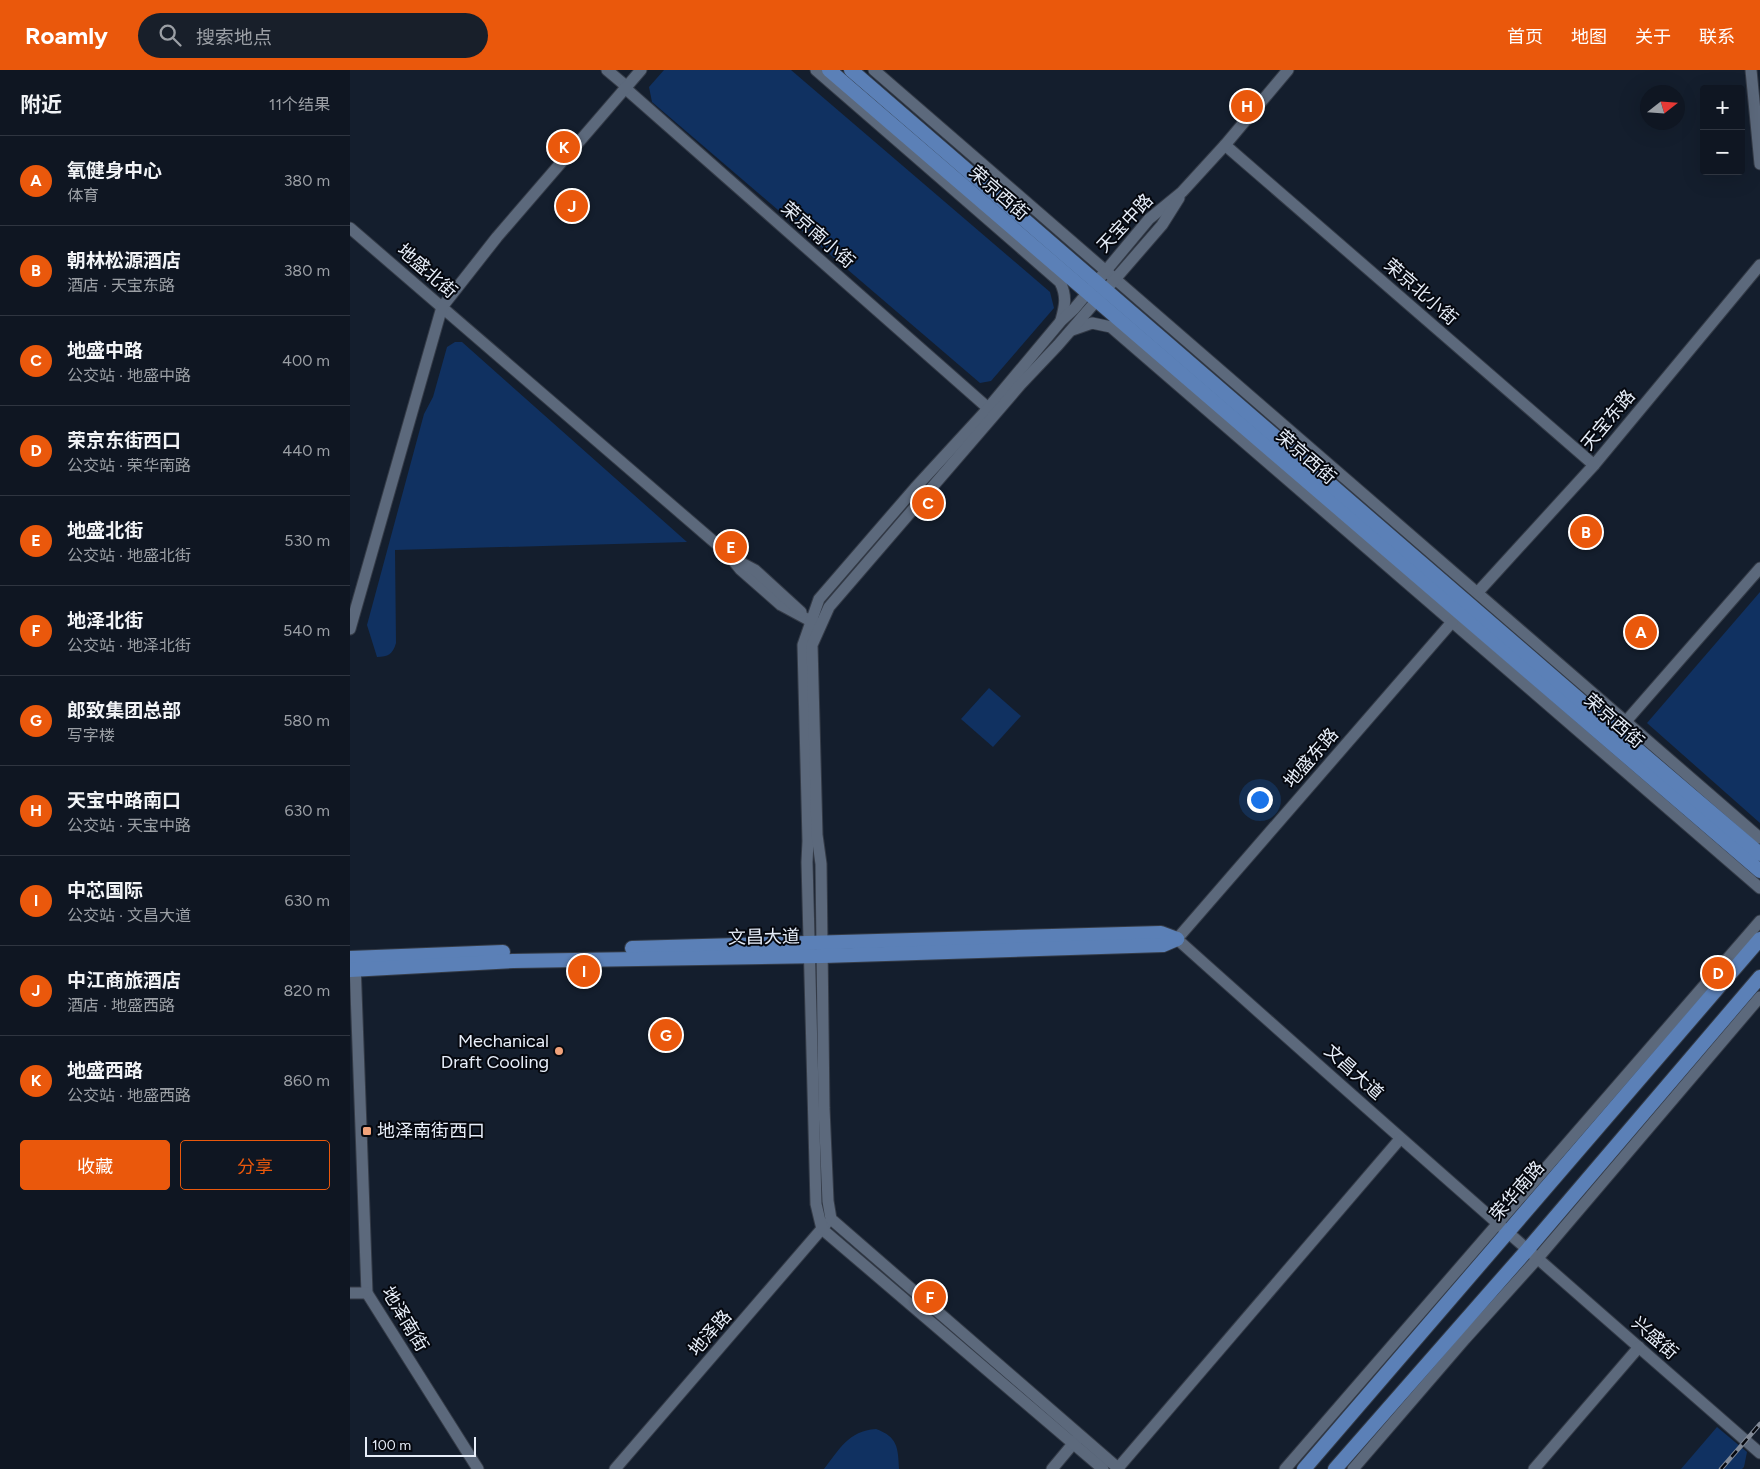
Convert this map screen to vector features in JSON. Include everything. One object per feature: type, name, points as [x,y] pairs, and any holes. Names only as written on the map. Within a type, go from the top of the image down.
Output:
[{"type":"main road","name":"荣京西街","points":[[829,70],[1760,871]]},
{"type":"main road","name":"荣京西街","points":[[852,70],[1105,281],[1622,727],[1760,854]]},
{"type":"main road","name":"文昌大道","points":[[352,964],[513,961],[816,949],[1163,945],[1177,939]]},
{"type":"main road","name":"荣华南路","points":[[1307,1466],[1503,1227],[1593,1132],[1760,939]]},
{"type":"main road","points":[[1335,1469],[1433,1355],[1533,1253],[1760,977]]},
{"type":"street","name":"荣京南小街","points":[[607,70],[988,408]]},
{"type":"street","points":[[350,629],[442,307],[497,237],[641,70]]},
{"type":"street","points":[[816,70],[1060,282],[1065,295],[1066,305],[1061,321]]},
{"type":"street","points":[[874,70],[1105,281],[1478,592],[1622,727],[1760,838]]},
{"type":"street","name":"天宝中路","points":[[1091,297],[1162,225],[1182,192],[1225,145],[1288,70]]},
{"type":"street","points":[[1751,70],[1757,104],[1760,164]]},
{"type":"street","name":"荣京北小街","points":[[1225,145],[1594,465]]},
{"type":"street","name":"地盛北街","points":[[350,228],[730,556],[755,570],[816,624]]},
{"type":"street","name":"天宝东路","points":[[1478,592],[1594,465],[1760,265]]},
{"type":"street","points":[[1091,297],[1061,321],[988,408],[819,599],[812,645],[818,835],[821,864],[816,949],[816,1204],[822,1229],[1077,1440],[1118,1469],[1400,1139]]},
{"type":"street","points":[[816,624],[1021,384],[1071,331],[1091,297]]},
{"type":"street","points":[[1071,331],[1092,323],[1111,327],[1760,888]]},
{"type":"street","points":[[1622,727],[1760,568]]},
{"type":"street","name":"地盛东路","points":[[1177,939],[1452,622]]},
{"type":"street","points":[[1285,1469],[1503,1227],[1564,1147],[1760,921]]},
{"type":"street","name":"文昌大道","points":[[1177,939],[1400,1139],[1503,1227]]},
{"type":"street","points":[[816,949],[830,1219],[1077,1440],[1102,1469]]},
{"type":"street","name":"地泽南街","points":[[352,964],[367,1293],[478,1469]]},
{"type":"street","points":[[1353,1469],[1465,1339],[1533,1253],[1760,998]]},
{"type":"street","points":[[1715,1030],[1744,1016]]},
{"type":"street","points":[[1564,1147],[1593,1132]]},
{"type":"street","name":"地泽路","points":[[615,1469],[830,1219]]},
{"type":"street","name":"兴盛街","points":[[1503,1227],[1760,1453]]},
{"type":"street","points":[[350,1293],[367,1293]]},
{"type":"street","points":[[1433,1355],[1465,1339]]},
{"type":"street","points":[[1534,1469],[1639,1347]]},
{"type":"street","points":[[1052,1469],[1077,1440]]},
{"type":"street","points":[[1296,1469],[1307,1466]]},
{"type":"shaded area","points":[[664,70],[791,70],[1050,292],[1054,308],[991,381],[980,383],[652,102],[649,87]]},
{"type":"shaded area","points":[[455,342],[462,342],[687,542],[395,550],[396,643],[390,654],[377,657],[367,625],[424,414],[433,397],[447,347]]},
{"type":"shaded area","points":[[1760,592],[1760,823],[1647,723]]},
{"type":"shaded area","points":[[989,688],[1021,716],[993,747],[961,719]]},
{"type":"shaded area","points":[[1717,1427],[1747,1452],[1744,1467],[1742,1469],[1681,1469]]},
{"type":"shaded area","points":[[876,1429],[893,1440],[897,1449],[899,1469],[824,1469],[851,1437],[866,1430]]},
{"type":"railway","points":[[1721,1469],[1760,1424]]},
{"type":"place","name":"天宝中路南口","points":[[1247,106]]},
{"type":"place","name":"地盛西路","points":[[564,147]]},
{"type":"place","name":"中江商旅酒店","points":[[572,206]]},
{"type":"place","name":"地盛中路","points":[[928,503]]},
{"type":"place","name":"朝林松源酒店","points":[[1586,532]]},
{"type":"place","name":"地盛北街","points":[[731,547]]},
{"type":"place","name":"氧健身中心","points":[[1641,632]]},
{"type":"place","name":"中芯国际","points":[[584,971]]},
{"type":"place","name":"荣京东街西口","points":[[1718,973]]},
{"type":"place","name":"郎致集团总部","points":[[666,1035]]},
{"type":"place","name":"Mechanical Draft Cooling","points":[[559,1051]]},
{"type":"place","name":"地泽南街西口","points":[[367,1131]]},
{"type":"place","name":"地泽北街","points":[[930,1297]]}]
